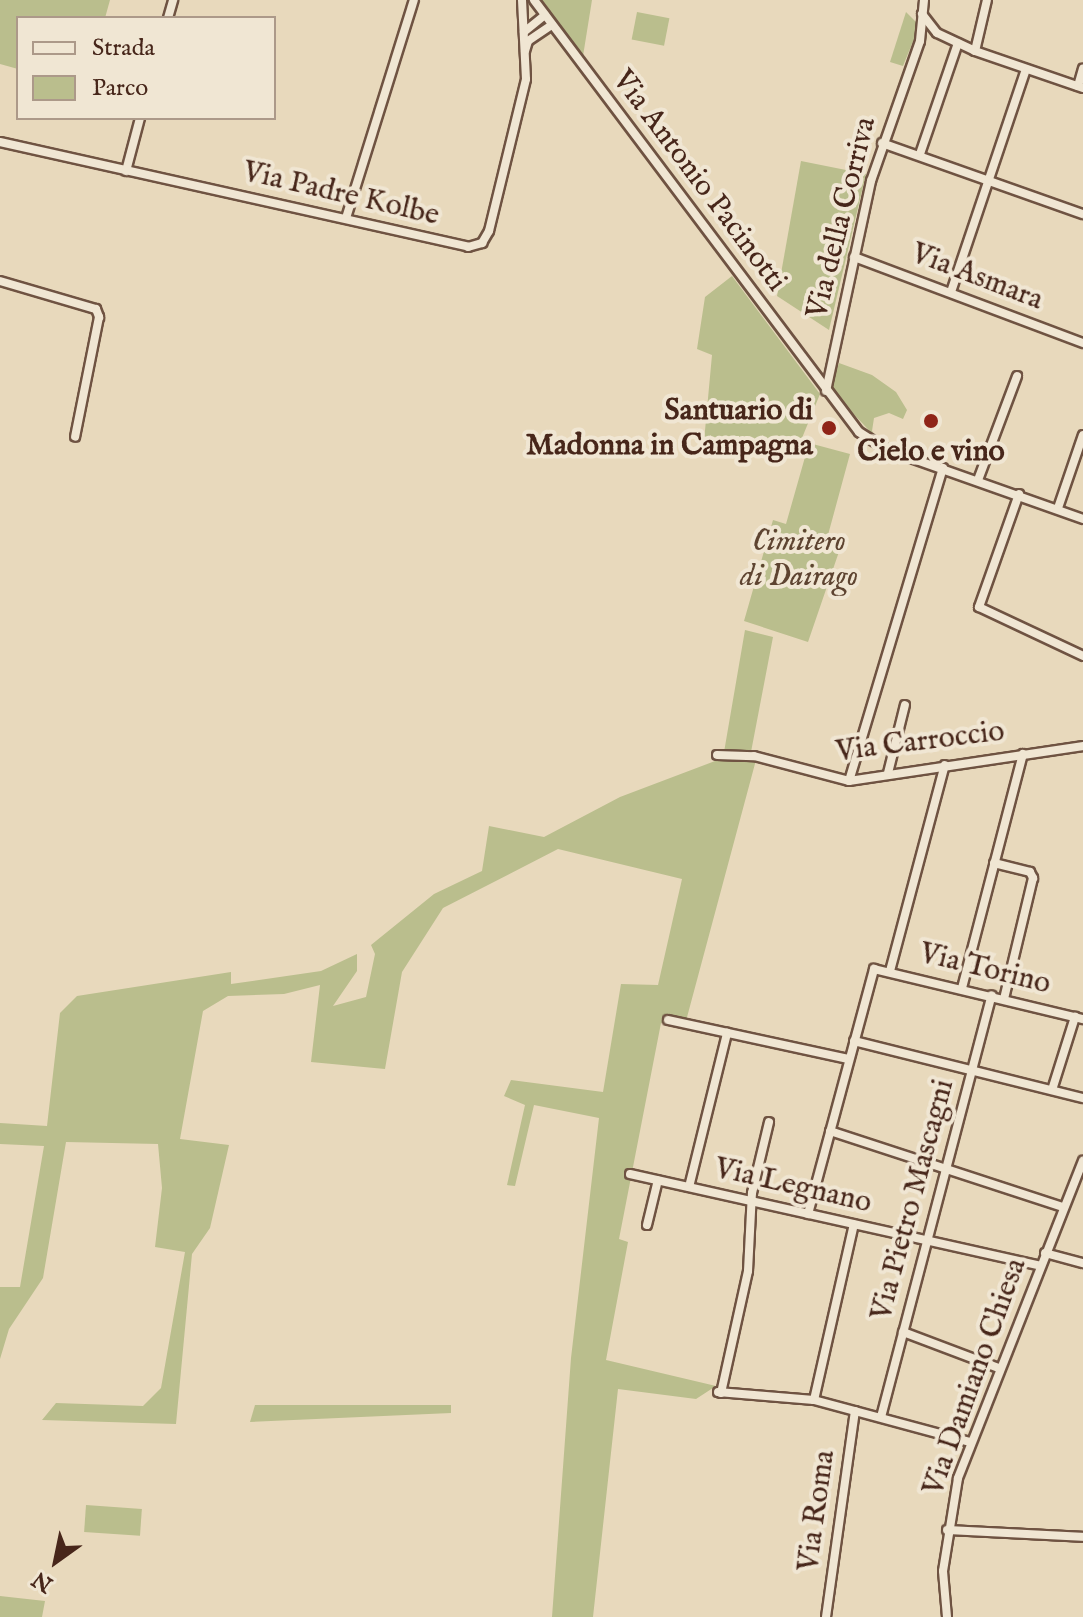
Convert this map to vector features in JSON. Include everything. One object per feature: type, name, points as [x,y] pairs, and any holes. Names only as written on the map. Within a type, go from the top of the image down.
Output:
[{"type":"street","points":[[346,218],[414,0]]},
{"type":"street","name":"Via Padre Kolbe","points":[[0,142],[468,247],[482,243],[526,79],[522,0]]},
{"type":"street","name":"Via Antonio Pacinotti","points":[[534,0],[826,391],[872,442],[1083,519]]},
{"type":"street","name":"Via della Corriva","points":[[826,391],[882,143],[920,41],[924,0]]},
{"type":"street","points":[[975,51],[987,0]]},
{"type":"street","points":[[921,14],[937,33],[975,51],[1026,69],[1081,87],[1083,69]]},
{"type":"street","points":[[522,36],[545,15]]},
{"type":"street","points":[[524,54],[528,41],[552,25]]},
{"type":"street","points":[[920,154],[958,43]]},
{"type":"street","points":[[951,292],[1026,69]]},
{"type":"street","points":[[126,171],[139,120]]},
{"type":"street","points":[[882,143],[989,178],[1083,214]]},
{"type":"street","name":"Via Asmara","points":[[854,257],[1083,343]]},
{"type":"street","points":[[0,281],[86,305],[99,317],[75,437]]},
{"type":"street","points":[[978,480],[1017,376]]},
{"type":"street","points":[[1058,508],[1083,435]]},
{"type":"street","points":[[849,781],[943,468]]},
{"type":"street","points":[[1019,494],[979,607],[1083,656]]},
{"type":"street","points":[[888,773],[905,705]]},
{"type":"street","name":"Via Carroccio","points":[[717,755],[754,756],[849,781],[1083,746]]},
{"type":"street","points":[[962,988],[1023,754]]},
{"type":"street","points":[[890,971],[945,765]]},
{"type":"street","points":[[994,863],[1030,872],[1033,878],[1004,999]]},
{"type":"street","name":"Via Torino","points":[[854,1041],[874,969],[1079,1018]]},
{"type":"street","name":"Via Pietro Mascagni","points":[[881,1417],[992,995]]},
{"type":"street","points":[[1052,1090],[1079,1018]]},
{"type":"street","points":[[668,1020],[848,1059]]},
{"type":"street","points":[[689,1187],[727,1033]]},
{"type":"street","points":[[808,1214],[854,1041],[1083,1098]]},
{"type":"street","points":[[769,1122],[752,1201],[748,1271],[719,1392],[814,1400],[970,1442]]},
{"type":"street","points":[[830,1131],[1062,1207]]},
{"type":"street","name":"Via Damiano Chiesa","points":[[947,1617],[947,1530],[970,1442],[1083,1161]]},
{"type":"street","name":"Via Legnano","points":[[630,1174],[1040,1266]]},
{"type":"street","points":[[647,1225],[658,1180]]},
{"type":"street","points":[[814,1400],[854,1224]]},
{"type":"street","points":[[1045,1253],[1083,1263]]},
{"type":"street","points":[[903,1332],[999,1368]]},
{"type":"street","name":"Via Roma","points":[[826,1617],[855,1411]]},
{"type":"street","points":[[947,1530],[1083,1537]]},
{"type":"green space","points":[[0,0],[110,0],[106,16],[16,16],[16,68],[0,64]]},
{"type":"green space","points":[[542,0],[592,0],[583,56]]},
{"type":"green space","points":[[637,12],[669,18],[664,46],[632,39]]},
{"type":"green space","points":[[906,12],[916,22],[916,34],[903,66],[890,62]]},
{"type":"green space","points":[[801,161],[866,174],[829,330],[777,296]]},
{"type":"green space","points":[[732,276],[820,394],[802,438],[748,441],[745,458],[703,452],[712,355],[697,349],[705,297]]},
{"type":"green space","points":[[839,363],[872,375],[896,392],[907,410],[903,419],[889,413],[874,418],[872,431],[880,442],[830,389]]},
{"type":"green space","name":"Cimitero di Dairago","points":[[809,443],[850,454],[828,535],[843,540],[808,642],[744,621],[773,520],[786,524]]},
{"type":"green space","points":[[745,630],[773,637],[751,752],[756,760],[686,1021],[661,1023],[619,1239],[628,1242],[606,1360],[716,1386],[696,1399],[618,1389],[593,1617],[552,1617],[571,1358],[599,1118],[534,1105],[515,1186],[507,1185],[525,1105],[504,1096],[511,1080],[603,1092],[621,984],[658,985],[682,879],[558,849],[443,908],[402,972],[385,1069],[311,1062],[320,985],[284,994],[228,996],[203,1011],[180,1139],[229,1145],[210,1228],[192,1254],[176,1424],[42,1420],[56,1403],[143,1406],[161,1388],[185,1252],[155,1247],[162,1188],[158,1144],[66,1142],[43,1278],[9,1329],[0,1359],[0,1287],[20,1287],[44,1146],[0,1144],[0,1123],[47,1126],[60,1013],[77,996],[231,972],[231,984],[321,971],[357,954],[357,971],[333,1006],[366,997],[375,954],[371,945],[434,894],[482,871],[489,826],[544,837],[620,797],[723,758]]},
{"type":"green space","points":[[255,1405],[451,1405],[451,1413],[250,1422]]},
{"type":"green space","points":[[86,1505],[142,1509],[140,1536],[84,1532]]},
{"type":"green space","points":[[0,1596],[45,1601],[42,1617],[0,1617]]},
{"type":"place","name":"Cielo e vino","points":[[931,421]]},
{"type":"place","name":"Santuario di Madonna in Campagna","points":[[829,428]]}]
